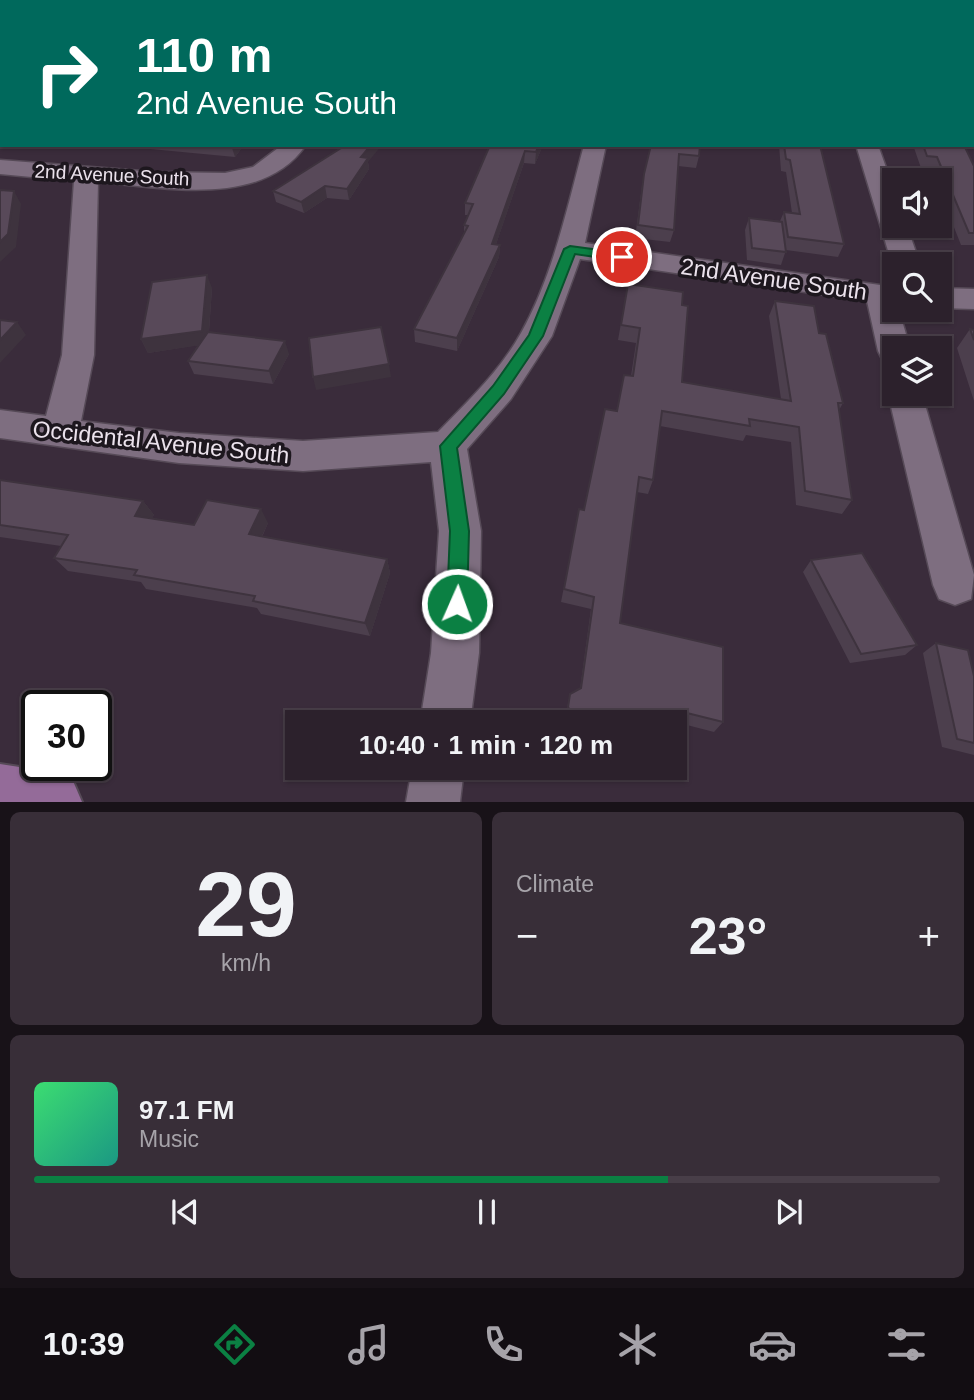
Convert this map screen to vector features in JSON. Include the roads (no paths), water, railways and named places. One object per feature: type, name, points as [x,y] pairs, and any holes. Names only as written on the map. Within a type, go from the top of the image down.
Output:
[{"type":"main road","points":[[0,794],[52,802]]},
{"type":"street","name":"2nd Avenue South","points":[[0,167],[86,175],[223,179],[247,177],[264,171],[284,159],[293,147]]},
{"type":"street","points":[[447,710],[455,653],[460,531],[448,446],[499,390],[536,336],[570,249],[595,147]]},
{"type":"street","points":[[868,147],[901,252]]},
{"type":"street","points":[[60,433],[78,355],[86,175]]},
{"type":"street","name":"2nd Avenue South","points":[[570,249],[882,294]]},
{"type":"street","points":[[952,298],[974,299]]},
{"type":"street","points":[[908,406],[955,585]]},
{"type":"street","name":"Occidental Avenue South","points":[[0,425],[179,448],[303,456],[448,446]]},
{"type":"street","points":[[433,802],[436,780]]}]
